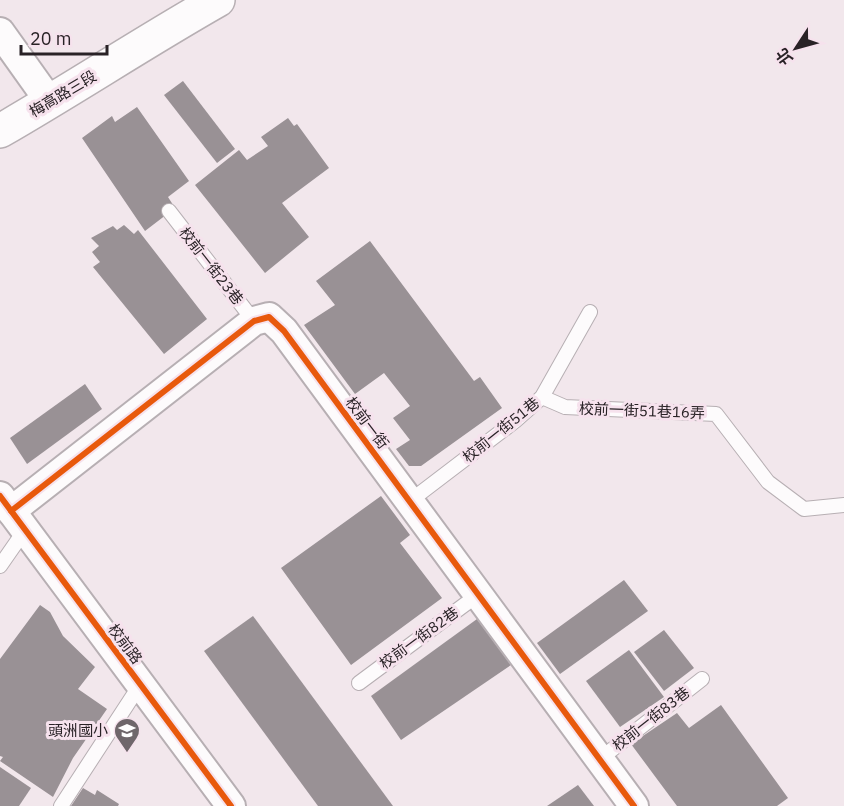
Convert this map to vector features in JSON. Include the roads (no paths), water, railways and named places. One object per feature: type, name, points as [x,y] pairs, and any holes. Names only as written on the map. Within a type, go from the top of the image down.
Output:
[{"type":"street","name":"梅高路三段","points":[[0,131],[218,0]]},
{"type":"street","points":[[0,32],[50,102]]},
{"type":"street","name":"校前一街","points":[[254,321],[269,317],[284,331],[634,806]]},
{"type":"street","points":[[12,512],[254,321]]},
{"type":"street","name":"校前路","points":[[12,512],[231,806]]},
{"type":"lane","name":"校前一街23巷","points":[[169,211],[254,321]]},
{"type":"lane","name":"校前一街51巷","points":[[410,501],[515,421],[542,397],[590,312]]},
{"type":"lane","name":"校前一街51巷16弄","points":[[542,397],[565,407],[716,414],[768,482],[804,509],[844,505]]},
{"type":"lane","points":[[0,566],[12,512]]},
{"type":"lane","name":"校前一街82巷","points":[[358,683],[479,594]]},
{"type":"lane","name":"校前一街83巷","points":[[600,759],[702,679]]},
{"type":"lane","points":[[61,806],[140,685]]},
{"type":"place","name":"頭洲國小","points":[[127,754]]}]
